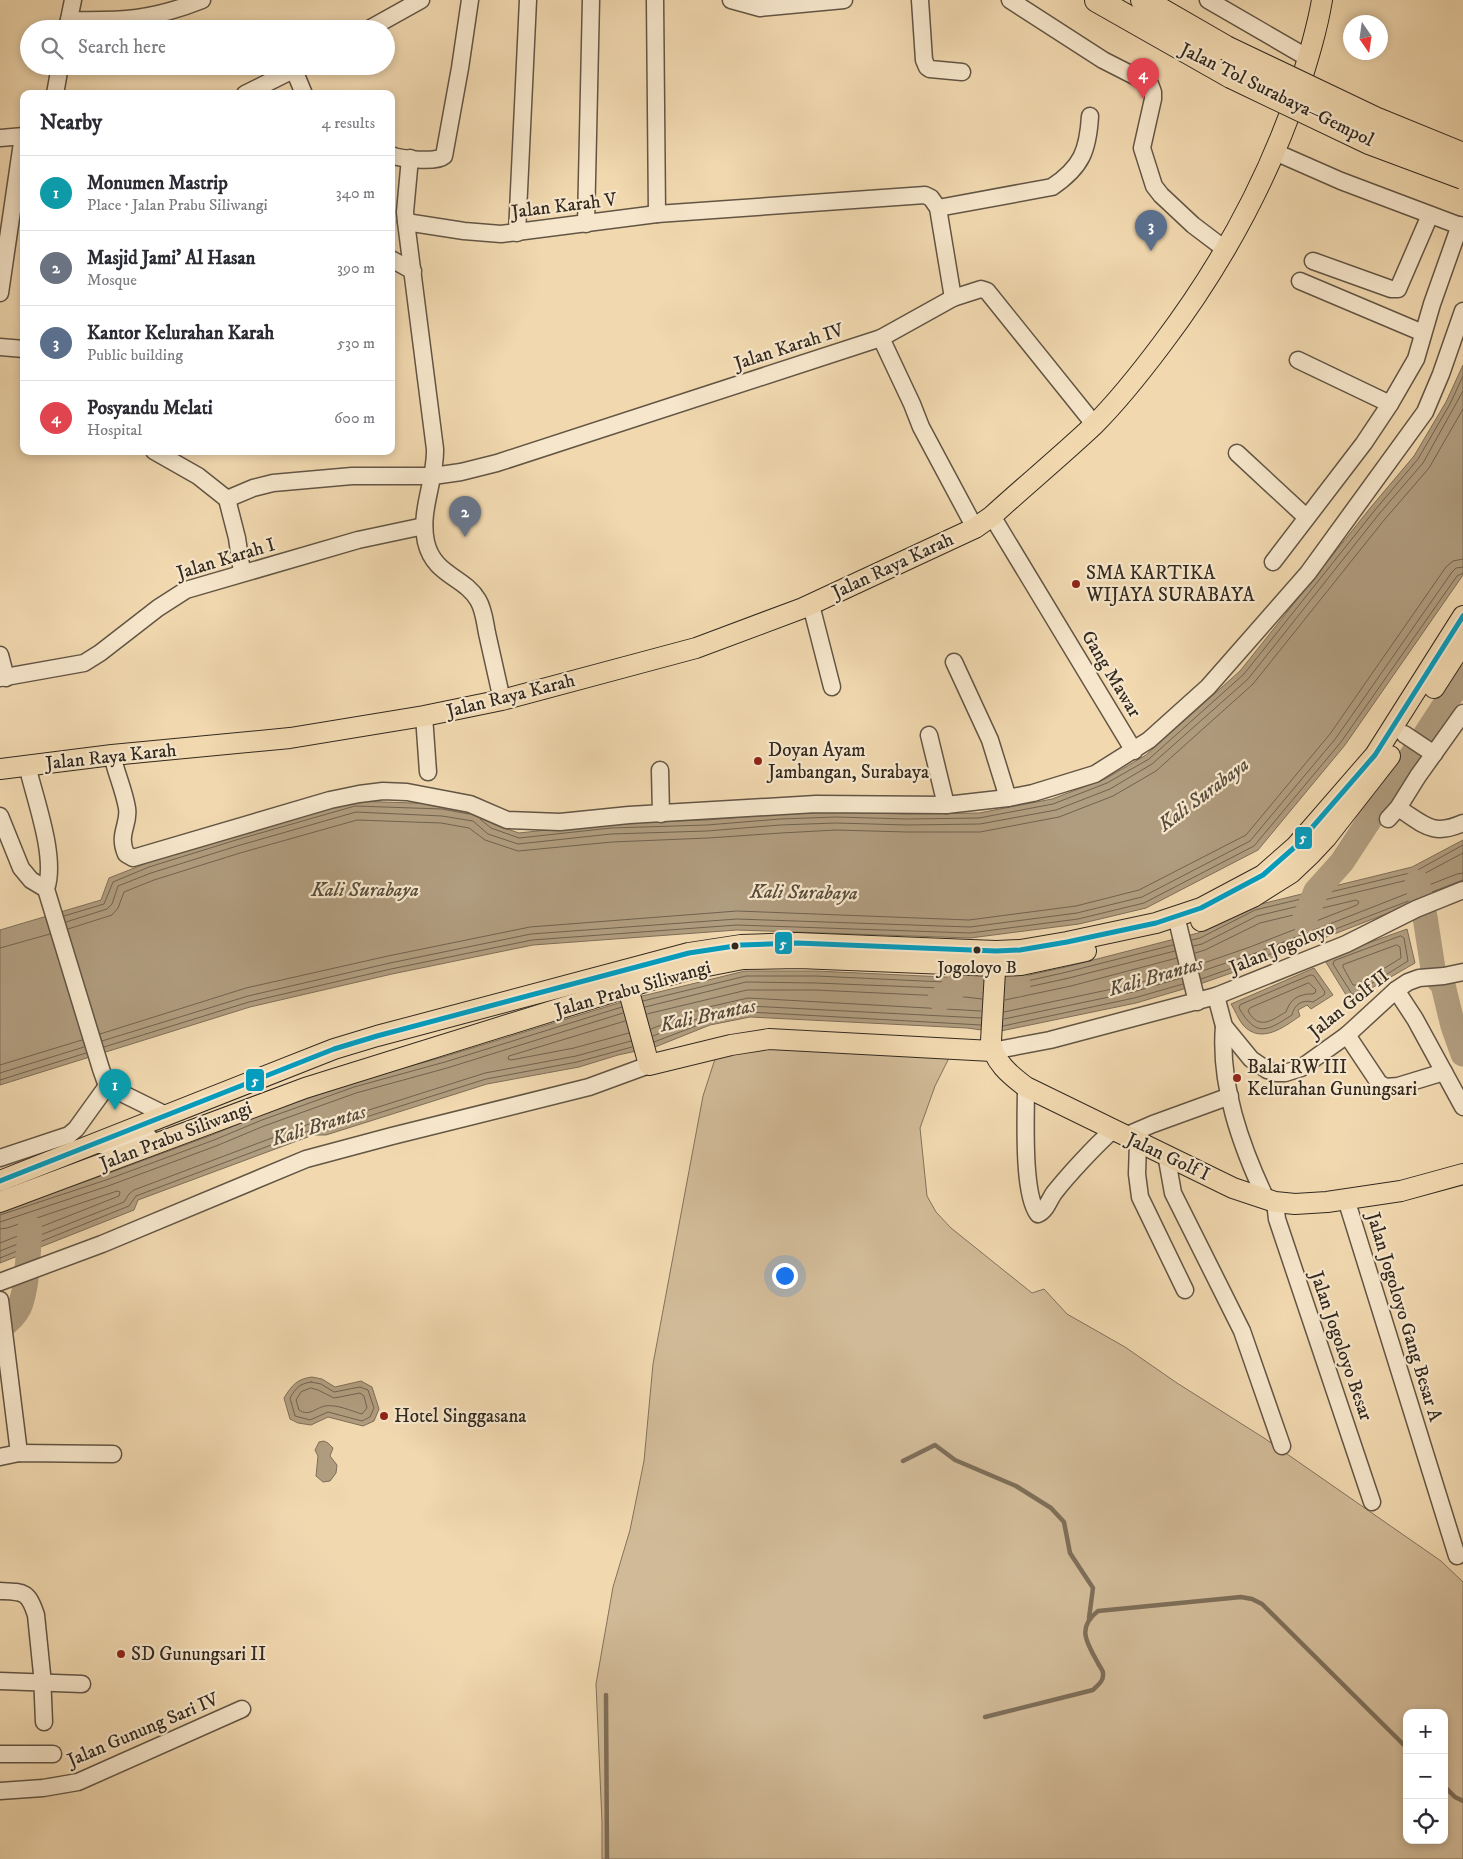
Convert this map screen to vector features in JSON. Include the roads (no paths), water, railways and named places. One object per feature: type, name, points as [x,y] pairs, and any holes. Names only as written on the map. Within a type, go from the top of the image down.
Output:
[{"type":"highway","name":"Jalan Tol Surabaya–Gempol","points":[[1097,0],[1232,76],[1370,142],[1463,177]]},
{"type":"highway","name":"Jalan Tol Surabaya–Gempol","points":[[1143,0],[1226,48],[1375,119],[1463,155]]},
{"type":"main road","name":"Jalan Raya Karah","points":[[0,769],[112,755],[290,738],[424,716],[502,700],[696,648],[811,605],[975,528],[992,516],[1094,424],[1154,355],[1186,312],[1226,250],[1275,152],[1308,58],[1319,20],[1322,0]]},
{"type":"main road","name":"Jalan Prabu Siliwangi","points":[[1179,927],[1201,908],[1263,875],[1296,846],[1375,755],[1463,616]]},
{"type":"main road","name":"Jalan Prabu Siliwangi","points":[[0,1181],[334,1049],[377,1036],[743,959],[799,958],[996,966],[1021,965],[1070,955],[1179,927],[1232,908],[1290,873],[1326,838],[1405,735],[1463,643]]},
{"type":"main road","points":[[627,984],[647,1060],[769,1039],[992,1046],[996,966]]},
{"type":"main road","name":"Jalan Prabu Siliwangi","points":[[0,1202],[305,1088],[627,984]]},
{"type":"main road","name":"Jalan Golf I","points":[[992,1046],[1012,1076],[1026,1087],[1233,1188],[1270,1201],[1295,1204],[1347,1202],[1401,1191],[1463,1174]]},
{"type":"main road","points":[[334,1049],[343,1059],[344,1065],[339,1077]]},
{"type":"street","points":[[69,20],[73,0]]},
{"type":"street","points":[[122,20],[176,10],[202,0]]},
{"type":"street","points":[[385,20],[421,0]]},
{"type":"street","points":[[395,156],[435,160],[444,156],[470,0]]},
{"type":"street","points":[[516,233],[528,0]]},
{"type":"street","points":[[586,224],[590,0]]},
{"type":"street","points":[[655,0],[657,214]]},
{"type":"street","points":[[731,0],[760,8],[793,3],[844,0]]},
{"type":"street","points":[[920,0],[924,60],[927,67],[929,69],[962,72]]},
{"type":"street","points":[[1010,0],[1103,60],[1148,82],[1153,92],[1153,103],[1142,148],[1154,186],[1187,219],[1226,250]]},
{"type":"street","points":[[1208,0],[1308,58]]},
{"type":"street","points":[[56,90],[58,75]]},
{"type":"street","points":[[253,90],[284,75]]},
{"type":"street","points":[[300,75],[303,90]]},
{"type":"street","points":[[953,298],[938,208],[1052,187],[1067,177],[1079,161],[1088,141],[1090,116]]},
{"type":"street","points":[[0,138],[20,136]]},
{"type":"street","points":[[1273,562],[1364,443],[1390,404],[1416,359],[1423,333],[1461,226],[1341,181],[1275,152]]},
{"type":"street","points":[[410,158],[405,212],[436,448],[424,526],[428,549],[435,561],[446,573],[469,588],[479,602],[502,700]]},
{"type":"street","points":[[0,293],[20,162]]},
{"type":"street","name":"Jalan Karah V","points":[[406,222],[464,232],[501,234],[657,214],[921,194],[931,198],[938,208]]},
{"type":"street","points":[[1313,261],[1391,289],[1398,289],[1430,215]]},
{"type":"street","points":[[395,261],[413,272]]},
{"type":"street","points":[[1300,281],[1423,333]]},
{"type":"street","name":"Jalan Karah IV","points":[[227,499],[253,488],[273,483],[352,476],[432,476],[461,472],[498,463],[881,338],[953,298],[978,290],[987,291],[1094,424]]},
{"type":"street","points":[[112,755],[128,810],[122,843],[126,854],[132,858],[345,796],[384,791],[426,795],[470,804],[499,817],[519,821],[560,822],[816,804],[946,805],[1008,798],[1085,778],[1108,767],[1149,740],[1208,687],[1292,592],[1343,526],[1425,412],[1441,374],[1463,311]]},
{"type":"street","points":[[881,338],[921,427],[975,528]]},
{"type":"street","points":[[0,347],[20,349]]},
{"type":"street","points":[[1298,360],[1390,404]]},
{"type":"street","points":[[1237,453],[1306,517]]},
{"type":"street","points":[[161,455],[198,476],[227,499],[237,538],[242,572]]},
{"type":"street","name":"Gang Mawar","points":[[992,516],[1134,750]]},
{"type":"street","name":"Jalan Karah I","points":[[3,678],[84,663],[180,592],[242,572],[358,540],[424,526]]},
{"type":"street","points":[[811,605],[832,687]]},
{"type":"street","points":[[0,654],[3,678]]},
{"type":"street","points":[[954,662],[994,750],[1008,798]]},
{"type":"street","points":[[1463,713],[1432,753],[1393,813],[1437,830],[1446,830],[1463,823]]},
{"type":"street","points":[[424,716],[428,772]]},
{"type":"street","points":[[929,735],[946,805]]},
{"type":"street","points":[[1405,735],[1432,753]]},
{"type":"street","points":[[27,765],[50,858],[47,893],[107,1086],[166,1115]]},
{"type":"street","points":[[660,770],[661,814]]},
{"type":"street","points":[[0,816],[21,868],[31,880],[47,893]]},
{"type":"street","name":"Jalan Jogoloyo","points":[[992,1046],[1050,1040],[1196,996],[1216,996],[1346,944],[1422,906],[1463,890]]},
{"type":"street","points":[[1179,927],[1196,996]]},
{"type":"street","name":"Jalan Golf II","points":[[1216,996],[1224,1026],[1251,1059],[1259,1066],[1276,1073],[1294,1071],[1301,1068],[1347,1035],[1396,990],[1414,979],[1463,972]]},
{"type":"street","points":[[1396,990],[1415,1019],[1463,1106]]},
{"type":"street","name":"Jalan Jogoloyo Besar","points":[[1224,1026],[1223,1053],[1230,1096],[1250,1167],[1270,1201],[1277,1219],[1372,1502]]},
{"type":"street","points":[[1347,1035],[1385,1087],[1398,1086],[1444,1072]]},
{"type":"street","points":[[7,1280],[102,1244],[306,1159],[589,1087],[647,1060]]},
{"type":"street","points":[[0,1158],[69,1135],[76,1129],[107,1086]]},
{"type":"street","points":[[1026,1087],[1028,1182],[1037,1213],[1042,1213],[1055,1192],[1104,1138],[1125,1136],[1230,1096]]},
{"type":"street","points":[[61,1138],[119,1146],[164,1132],[188,1132]]},
{"type":"street","points":[[1125,1136],[1137,1174],[1140,1197],[1185,1290]]},
{"type":"street","points":[[1166,1154],[1173,1193],[1242,1331],[1282,1446]]},
{"type":"street","name":"Jalan Jogoloyo Gang Besar A","points":[[1347,1202],[1457,1556]]},
{"type":"street","points":[[0,1300],[19,1453]]},
{"type":"street","points":[[0,1457],[19,1453],[113,1454]]},
{"type":"street","points":[[0,1591],[25,1593],[32,1602],[36,1615],[43,1682],[44,1722]]},
{"type":"street","points":[[0,1681],[82,1684]]},
{"type":"street","name":"Jalan Gunung Sari IV","points":[[0,1791],[43,1788],[78,1782],[242,1709]]},
{"type":"street","name":"Jalan Gunung Sari IV","points":[[0,1754],[53,1754]]},
{"type":"water","name":"Kali Surabaya","points":[[1463,365],[1463,575],[1345,745],[1258,850],[1146,908],[1079,924],[970,938],[737,930],[533,945],[392,974],[250,1007],[0,1085],[0,930],[101,900],[109,878],[147,863],[234,835],[354,801],[443,804],[478,810],[493,824],[519,833],[610,823],[707,820],[780,814],[836,812],[907,814],[979,813],[1052,799],[1105,779],[1146,755],[1240,671],[1414,456],[1446,402]]},
{"type":"water","points":[[1463,840],[1463,884],[1257,964],[1197,985],[1136,1003],[996,1032],[967,1028],[750,1017],[710,1025],[655,1047],[618,1055],[579,1067],[487,1084],[326,1135],[313,1135],[138,1200],[134,1210],[0,1263],[0,1211],[104,1175],[260,1115],[353,1082],[443,1057],[638,997],[745,971],[816,971],[967,978],[997,982],[1066,967],[1198,933],[1253,906],[1412,867]]},
{"type":"water","points":[[1407,929],[1415,963],[1370,989],[1351,1003],[1324,959]]},
{"type":"water","points":[[1314,968],[1333,995],[1311,1009],[1307,1005],[1298,1010],[1300,1016],[1272,1032],[1257,1034],[1243,1025],[1231,1004]]},
{"type":"water","points":[[312,1377],[322,1379],[335,1387],[361,1381],[372,1387],[379,1409],[374,1421],[363,1426],[328,1417],[311,1425],[298,1423],[290,1419],[284,1398],[295,1383]]},
{"type":"water","points":[[324,1441],[333,1448],[330,1456],[337,1465],[336,1473],[330,1481],[323,1482],[316,1476],[318,1456],[315,1450],[319,1442]]},
{"type":"waterway","points":[[1304,921],[1316,891],[1342,862],[1463,677]]},
{"type":"waterway","name":"Kali Brantas","points":[[1417,882],[1425,917],[1434,975],[1443,985],[1453,1026],[1463,1054]]},
{"type":"waterway","name":"Kali Brantas","points":[[940,999],[967,978],[1018,984]]},
{"type":"waterway","points":[[0,1328],[15,1314],[22,1300],[27,1269],[30,1228]]},
{"type":"waterway","points":[[903,1461],[935,1445],[955,1460],[1016,1486],[1051,1508],[1064,1522],[1070,1553],[1093,1588],[1089,1618]]},
{"type":"waterway","points":[[985,1717],[1093,1690],[1099,1685],[1102,1681],[1103,1673],[1087,1642],[1085,1630],[1091,1617],[1098,1611],[1241,1597],[1252,1599],[1262,1604],[1403,1744]]},
{"type":"waterway","points":[[606,1695],[607,1859]]},
{"type":"waterway","points":[[1448,1790],[1455,1797],[1463,1801]]},
{"type":"place","name":"Posyandu Melati","points":[[1143,99]]},
{"type":"place","name":"Kantor Kelurahan Karah","points":[[1151,251]]},
{"type":"place","name":"Masjid Jami' Al Hasan","points":[[465,537]]},
{"type":"place","name":"SMA KARTIKA WIJAYA SURABAYA","points":[[1076,584]]},
{"type":"place","name":"Doyan Ayam Jambangan, Surabaya","points":[[758,761]]},
{"type":"place","name":"Jogoloyo B","points":[[977,950]]},
{"type":"place","name":"Balai RW III Kelurahan Gunungsari","points":[[1237,1078]]},
{"type":"place","name":"Monumen Mastrip","points":[[115,1110]]},
{"type":"place","name":"Hotel Singgasana","points":[[384,1416]]},
{"type":"place","name":"SD Gunungsari II","points":[[121,1654]]}]
